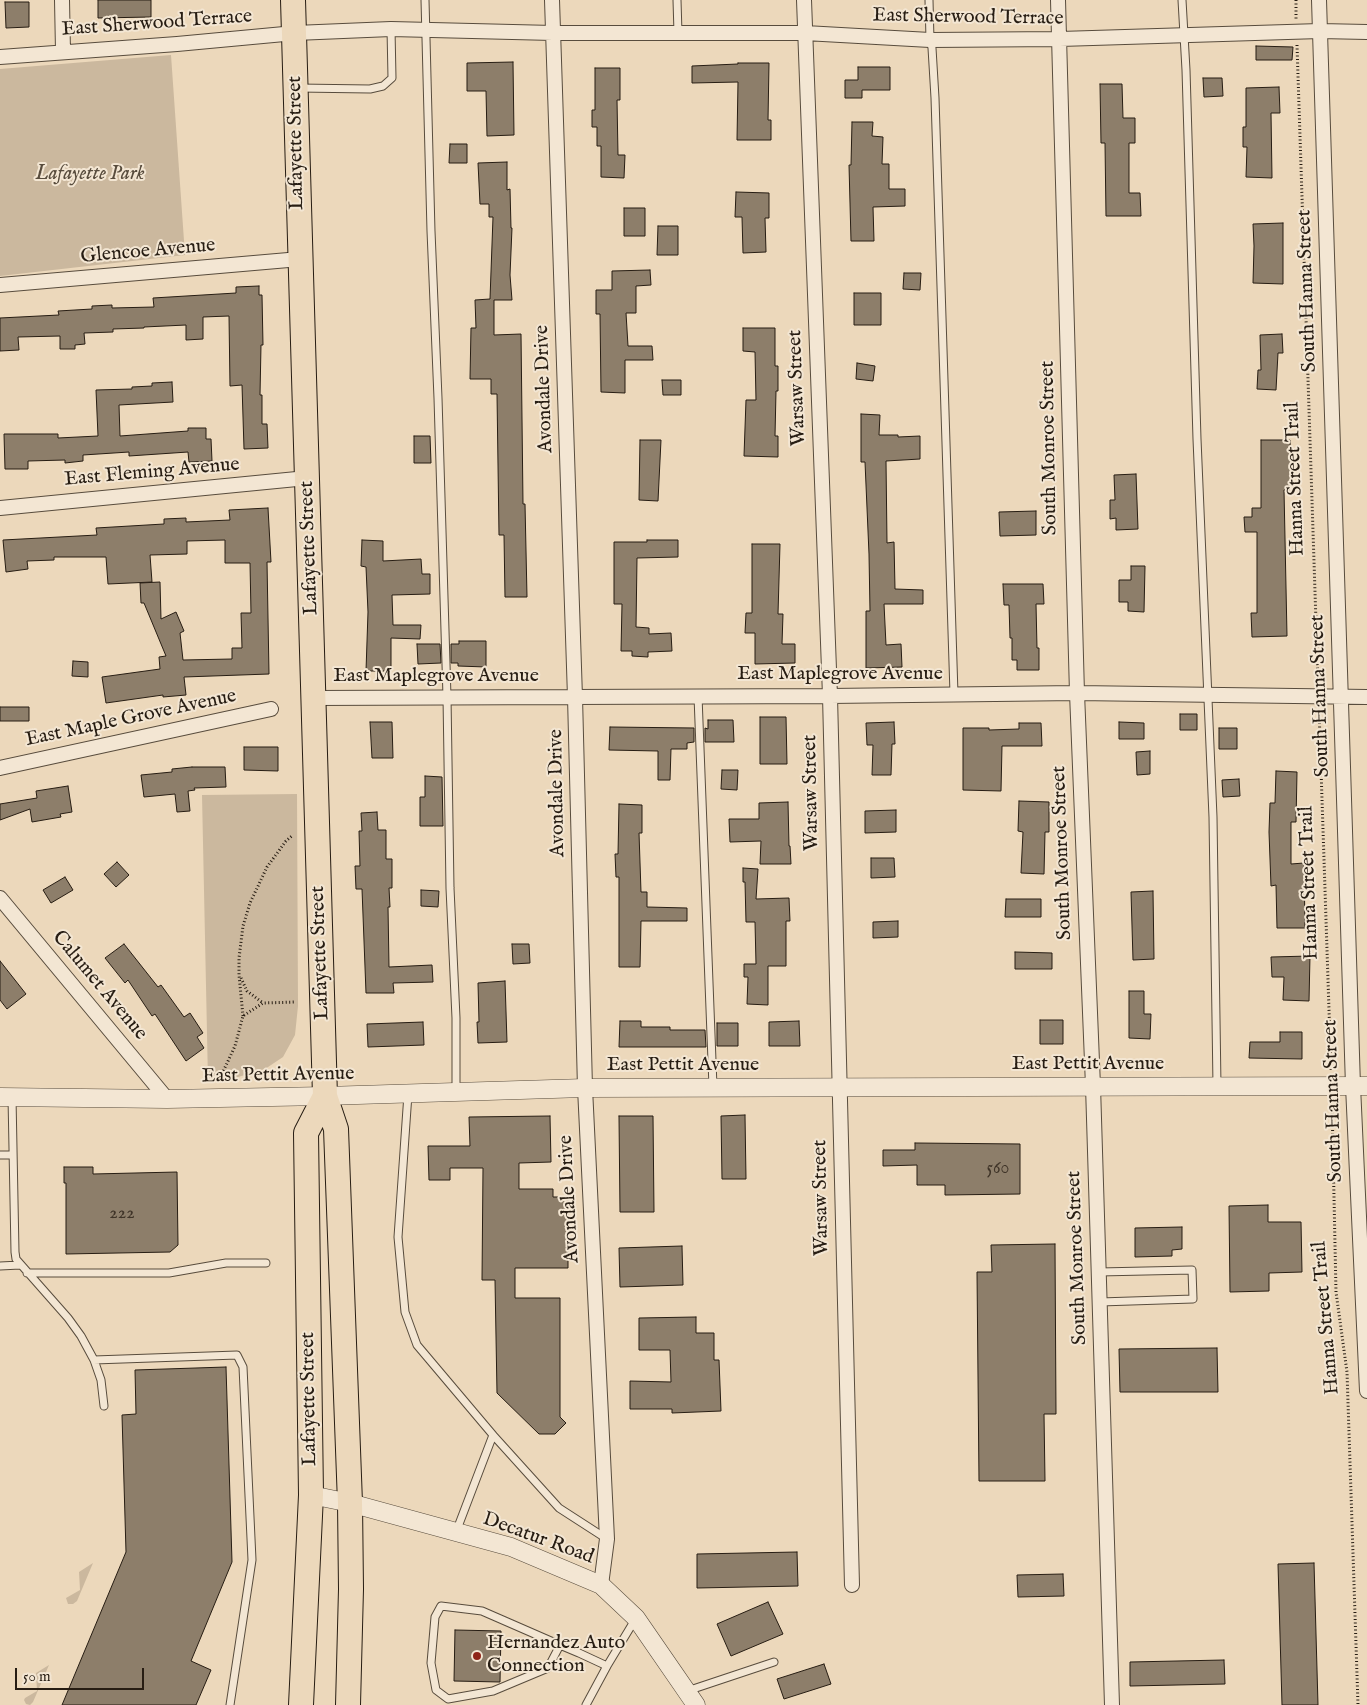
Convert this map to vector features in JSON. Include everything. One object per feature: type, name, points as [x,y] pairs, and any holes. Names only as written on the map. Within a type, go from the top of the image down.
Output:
[{"type":"highway","name":"Lafayette Street","points":[[293,0],[325,1096],[336,1129],[350,1503],[351,1589],[348,1705]]},
{"type":"highway","name":"Lafayette Street","points":[[301,1705],[311,1495],[306,1133],[325,1096]]},
{"type":"street","points":[[62,0],[63,51]]},
{"type":"street","name":"Avondale Drive","points":[[552,0],[575,697],[585,1088],[607,1540],[601,1585]]},
{"type":"street","name":"Warsaw Street","points":[[804,0],[830,696],[852,1585]]},
{"type":"street","name":"South Monroe Street","points":[[1058,0],[1077,693],[1093,1086],[1112,1705]]},
{"type":"street","name":"South Hanna Street","points":[[1319,0],[1341,697],[1360,1086],[1367,1390]]},
{"type":"street","name":"East Sherwood Terrace","points":[[0,57],[295,33],[391,29],[553,33],[805,34],[930,40],[1060,39],[1320,31],[1367,32]]},
{"type":"street","name":"Glencoe Avenue","points":[[0,285],[300,259]]},
{"type":"street","name":"East Fleming Avenue","points":[[0,508],[307,478]]},
{"type":"street","name":"East Maplegrove Avenue","points":[[314,698],[1077,693],[1367,697]]},
{"type":"street","name":"East Maple Grove Avenue","points":[[0,768],[271,709]]},
{"type":"street","name":"Calumet Avenue","points":[[0,898],[167,1099]]},
{"type":"street","name":"East Pettit Avenue","points":[[6,1097],[167,1099],[585,1088],[1360,1086]]},
{"type":"street","name":"Decatur Road","points":[[311,1495],[350,1503],[511,1547],[601,1585],[636,1618],[692,1698]]},
{"type":"lane","points":[[425,0],[447,697],[449,852],[456,1018],[456,1092]]},
{"type":"lane","points":[[677,0],[678,34]]},
{"type":"lane","points":[[929,0],[935,98],[954,694]]},
{"type":"lane","points":[[1182,0],[1187,80],[1215,906],[1217,1086]]},
{"type":"lane","points":[[295,88],[370,89],[383,86],[392,78],[391,29]]},
{"type":"lane","points":[[698,696],[713,1087]]},
{"type":"lane","points":[[408,1094],[398,1237],[405,1312],[417,1345],[493,1435],[559,1508],[607,1540]]},
{"type":"lane","points":[[6,1097],[12,1155],[14,1252],[16,1260],[68,1318],[81,1336],[94,1360],[101,1380],[104,1406]]},
{"type":"lane","points":[[0,1155],[12,1155]]},
{"type":"lane","points":[[28,1273],[169,1272],[226,1264],[266,1263]]},
{"type":"lane","points":[[0,1266],[20,1265]]},
{"type":"lane","points":[[1099,1272],[1192,1270],[1192,1299],[1100,1302]]},
{"type":"lane","points":[[94,1360],[237,1355],[243,1367],[252,1560],[230,1705]]},
{"type":"lane","points":[[456,1532],[493,1435]]},
{"type":"lane","points":[[560,1645],[548,1668],[493,1692],[448,1699],[436,1690],[432,1663],[435,1617],[441,1606],[482,1611],[560,1645],[607,1666]]},
{"type":"lane","points":[[586,1705],[636,1618]]},
{"type":"lane","points":[[692,1698],[774,1662]]},
{"type":"path","name":"Hanna Street Trail","points":[[1296,0],[1332,1086],[1336,1292],[1348,1372],[1358,1705]]},
{"type":"path","points":[[222,1074],[235,1046],[243,1016],[239,958],[243,926],[250,903],[267,867],[286,841],[293,835]]},
{"type":"path","points":[[239,975],[247,990],[263,1003]]},
{"type":"path","points":[[243,1016],[263,1003],[296,1002]]},
{"type":"green space","name":"Lafayette Park","points":[[171,55],[185,255],[0,276],[0,69]]},
{"type":"green space","points":[[297,794],[298,1006],[295,1035],[283,1057],[265,1069],[228,1080],[208,1081],[202,795]]},
{"type":"green space","points":[[93,1563],[77,1601],[73,1604],[68,1604],[66,1598],[80,1590],[79,1572]]},
{"type":"green space","points":[[49,1665],[33,1702],[30,1705],[26,1704],[25,1698],[37,1691],[36,1673]]},
{"type":"building","points":[[98,0],[151,0],[151,17],[98,18]]},
{"type":"building","points":[[5,2],[29,2],[29,27],[6,28]]},
{"type":"building","points":[[1256,46],[1293,47],[1292,60],[1256,60]]},
{"type":"building","points":[[513,62],[514,135],[487,136],[486,91],[467,91],[467,63]]},
{"type":"building","points":[[769,63],[768,120],[771,120],[771,140],[737,140],[738,82],[692,83],[692,66]]},
{"type":"building","points":[[858,67],[890,67],[890,90],[862,90],[862,98],[845,98],[845,80],[858,80]]},
{"type":"building","points":[[595,68],[620,68],[620,100],[617,100],[618,155],[625,155],[624,178],[601,177],[601,146],[597,146],[597,127],[592,127],[592,110],[595,110]]},
{"type":"building","points":[[1203,78],[1222,78],[1223,96],[1204,97]]},
{"type":"building","points":[[1100,84],[1122,84],[1123,118],[1135,118],[1135,143],[1129,143],[1129,193],[1140,193],[1141,216],[1106,216],[1105,143],[1101,143]]},
{"type":"building","points":[[1279,87],[1280,113],[1271,113],[1272,178],[1246,177],[1247,147],[1243,147],[1243,127],[1246,127],[1246,88]]},
{"type":"building","points":[[852,122],[873,122],[872,136],[883,137],[882,164],[889,164],[889,189],[905,189],[905,206],[873,207],[874,241],[851,241],[849,165],[851,165]]},
{"type":"building","points":[[450,144],[467,144],[467,163],[449,163]]},
{"type":"building","points":[[507,162],[507,190],[510,189],[512,228],[510,275],[512,300],[494,300],[494,335],[521,334],[523,504],[525,504],[527,597],[505,597],[504,535],[499,535],[497,394],[491,394],[491,379],[470,379],[471,328],[476,328],[475,300],[490,299],[493,217],[489,217],[489,204],[480,204],[478,163]]},
{"type":"building","points":[[736,192],[769,193],[769,218],[765,218],[766,252],[743,253],[742,217],[735,217]]},
{"type":"building","points":[[624,208],[645,208],[645,236],[624,236]]},
{"type":"building","points":[[1283,223],[1283,284],[1253,283],[1253,224]]},
{"type":"building","points":[[658,226],[678,226],[678,255],[657,255]]},
{"type":"building","points":[[650,270],[651,285],[636,286],[636,313],[626,313],[628,346],[652,346],[653,360],[625,360],[625,393],[601,392],[600,314],[596,314],[596,290],[612,290],[612,271]]},
{"type":"building","points":[[904,273],[921,273],[920,290],[903,289]]},
{"type":"building","points":[[259,286],[259,295],[262,295],[263,345],[261,345],[260,395],[262,395],[262,424],[267,424],[268,448],[244,449],[242,385],[230,386],[229,316],[203,317],[203,339],[186,340],[186,325],[144,327],[113,329],[113,332],[84,333],[85,344],[75,345],[75,349],[60,349],[60,336],[18,337],[19,350],[0,351],[0,318],[59,315],[58,311],[92,309],[92,306],[112,305],[112,308],[154,307],[153,298],[236,293],[236,287]]},
{"type":"building","points":[[854,293],[881,293],[881,325],[854,325]]},
{"type":"building","points":[[743,328],[775,328],[775,366],[778,366],[778,391],[776,391],[775,436],[778,436],[778,457],[744,456],[746,400],[756,400],[755,352],[743,351]]},
{"type":"building","points":[[1282,334],[1283,353],[1278,353],[1276,390],[1257,389],[1258,370],[1261,370],[1260,335]]},
{"type":"building","points":[[857,363],[875,366],[873,381],[856,379]]},
{"type":"building","points":[[662,380],[681,380],[681,395],[663,395]]},
{"type":"building","points":[[172,382],[173,402],[119,405],[120,436],[188,431],[188,428],[206,428],[206,439],[211,439],[212,461],[189,462],[188,452],[129,456],[129,452],[83,455],[83,461],[65,463],[65,460],[28,461],[28,469],[5,469],[4,434],[58,434],[58,438],[98,436],[96,390],[132,389],[132,387],[152,386],[152,383]]},
{"type":"building","points":[[861,414],[880,415],[879,435],[898,435],[898,437],[920,436],[920,459],[886,461],[887,543],[894,542],[895,589],[923,590],[923,604],[884,604],[886,645],[901,644],[902,667],[866,668],[866,611],[870,611],[869,554],[865,462],[861,462]]},
{"type":"building","points":[[414,436],[430,436],[431,463],[414,463]]},
{"type":"building","points":[[640,440],[661,440],[658,501],[639,500]]},
{"type":"building","points":[[1261,440],[1290,440],[1291,490],[1284,490],[1287,636],[1252,637],[1251,613],[1257,613],[1257,532],[1245,532],[1244,517],[1252,517],[1252,508],[1261,508]]},
{"type":"building","points":[[1136,474],[1138,529],[1116,530],[1116,518],[1110,519],[1110,500],[1115,500],[1114,475]]},
{"type":"building","points":[[268,508],[271,562],[267,562],[269,674],[184,677],[186,695],[163,697],[163,695],[106,703],[102,677],[160,669],[159,657],[166,656],[144,603],[141,603],[140,583],[160,582],[161,619],[176,612],[184,631],[180,633],[183,660],[232,659],[232,648],[242,648],[241,613],[251,613],[250,563],[225,563],[225,540],[187,541],[187,554],[150,555],[152,582],[108,584],[106,557],[54,557],[54,560],[27,561],[28,569],[6,572],[3,540],[97,535],[96,528],[164,524],[164,519],[186,518],[186,522],[230,520],[229,510]]},
{"type":"building","points":[[1036,511],[1036,535],[1000,536],[999,512]]},
{"type":"building","points":[[362,540],[383,541],[383,561],[421,559],[422,574],[430,574],[430,594],[392,595],[393,625],[421,625],[420,639],[391,638],[391,671],[366,671],[368,612],[366,567],[361,566]]},
{"type":"building","points":[[647,540],[678,540],[678,557],[637,558],[636,627],[649,628],[649,634],[671,633],[672,651],[648,652],[648,657],[632,656],[632,651],[621,651],[622,604],[614,604],[614,542],[647,542]]},
{"type":"building","points":[[752,544],[780,544],[778,614],[783,614],[782,644],[795,644],[795,663],[755,664],[755,633],[745,633],[746,613],[752,613]]},
{"type":"building","points":[[1131,566],[1145,566],[1144,612],[1128,611],[1128,602],[1119,602],[1119,580],[1131,580]]},
{"type":"building","points":[[1003,584],[1043,584],[1044,604],[1036,604],[1039,670],[1017,670],[1017,660],[1012,660],[1009,605],[1004,605]]},
{"type":"building","points":[[459,641],[486,641],[486,667],[458,666],[458,663],[451,663],[451,644],[459,644]]},
{"type":"building","points":[[417,644],[440,644],[441,663],[418,664]]},
{"type":"building","points":[[73,661],[88,662],[88,677],[72,676]]},
{"type":"building","points":[[0,707],[29,707],[29,721],[0,721]]},
{"type":"building","points":[[1180,714],[1197,714],[1197,730],[1180,730]]},
{"type":"building","points":[[760,717],[786,717],[787,764],[760,764]]},
{"type":"building","points":[[708,720],[733,720],[734,742],[705,742],[705,728],[708,729]]},
{"type":"building","points":[[370,722],[392,722],[393,758],[372,758]]},
{"type":"building","points":[[894,722],[895,744],[892,744],[891,775],[872,775],[873,745],[867,745],[866,723]]},
{"type":"building","points":[[1119,722],[1144,723],[1144,739],[1119,739]]},
{"type":"building","points":[[1019,723],[1041,723],[1042,746],[1002,746],[1001,791],[963,790],[963,728],[989,728],[989,730],[1019,729]]},
{"type":"building","points":[[610,727],[694,728],[694,742],[687,743],[687,749],[671,749],[670,780],[658,780],[658,751],[609,750]]},
{"type":"building","points":[[1219,728],[1237,728],[1237,749],[1219,749]]},
{"type":"building","points":[[244,747],[278,747],[278,771],[244,770]]},
{"type":"building","points":[[1150,751],[1150,774],[1137,775],[1136,752]]},
{"type":"building","points":[[225,767],[226,787],[194,788],[195,790],[188,791],[190,811],[177,812],[175,794],[144,797],[141,775],[172,772],[172,769]]},
{"type":"building","points":[[722,770],[738,770],[737,790],[721,789]]},
{"type":"building","points":[[1276,771],[1297,772],[1296,822],[1291,822],[1291,864],[1304,863],[1305,928],[1277,928],[1276,885],[1271,886],[1269,832],[1270,803],[1275,803]]},
{"type":"building","points":[[425,776],[442,777],[443,826],[420,826],[420,797],[425,797]]},
{"type":"building","points":[[1239,779],[1240,796],[1223,797],[1222,780]]},
{"type":"building","points":[[68,786],[72,812],[60,814],[61,817],[32,822],[30,809],[0,820],[0,804],[37,798],[36,791]]},
{"type":"building","points":[[1019,801],[1049,802],[1049,832],[1045,832],[1044,874],[1021,873],[1023,832],[1018,831]]},
{"type":"building","points":[[788,802],[791,864],[760,864],[761,841],[730,842],[729,819],[759,819],[759,803]]},
{"type":"building","points":[[619,804],[642,805],[642,833],[639,833],[641,892],[647,892],[647,907],[687,908],[687,921],[641,921],[640,967],[619,967],[619,877],[616,877],[615,854],[618,854]]},
{"type":"building","points":[[896,810],[896,832],[865,833],[865,811]]},
{"type":"building","points":[[377,812],[378,830],[386,830],[386,859],[392,859],[392,888],[389,888],[390,907],[388,907],[389,967],[432,965],[433,982],[393,983],[394,993],[366,993],[362,889],[356,889],[355,866],[360,866],[359,831],[362,831],[361,813]]},
{"type":"building","points":[[871,858],[894,858],[895,877],[871,878]]},
{"type":"building","points":[[117,862],[129,875],[116,887],[104,874]]},
{"type":"building","points":[[743,868],[758,869],[756,899],[789,898],[790,921],[786,921],[786,966],[768,966],[768,1005],[747,1004],[748,977],[744,977],[744,964],[756,964],[755,922],[746,922]]},
{"type":"building","points":[[65,877],[73,890],[51,903],[43,890]]},
{"type":"building","points":[[421,890],[439,891],[438,907],[421,906]]},
{"type":"building","points":[[1153,891],[1154,959],[1133,960],[1131,892]]},
{"type":"building","points":[[1006,899],[1041,899],[1041,917],[1005,917]]},
{"type":"building","points":[[898,921],[898,937],[873,938],[873,922]]},
{"type":"building","points":[[124,944],[158,987],[161,985],[184,1017],[190,1013],[203,1033],[197,1037],[204,1048],[186,1061],[155,1014],[152,1016],[128,980],[125,983],[105,958]]},
{"type":"building","points":[[512,944],[529,944],[530,963],[513,964]]},
{"type":"building","points":[[1015,952],[1052,953],[1052,969],[1015,969]]},
{"type":"building","points":[[1310,956],[1309,1001],[1283,1000],[1284,977],[1272,977],[1271,957]]},
{"type":"building","points":[[0,961],[26,994],[7,1009],[0,1000]]},
{"type":"building","points":[[505,981],[507,1042],[478,1043],[478,983]]},
{"type":"building","points":[[1129,991],[1144,991],[1144,1014],[1151,1014],[1150,1039],[1129,1038]]},
{"type":"building","points":[[1040,1020],[1063,1020],[1063,1044],[1040,1044]]},
{"type":"building","points":[[620,1021],[641,1021],[641,1027],[670,1027],[670,1030],[705,1030],[706,1047],[619,1047]]},
{"type":"building","points":[[799,1021],[800,1046],[769,1046],[769,1022]]},
{"type":"building","points":[[423,1022],[424,1045],[368,1047],[367,1024]]},
{"type":"building","points":[[717,1023],[738,1023],[738,1046],[717,1046]]},
{"type":"building","points":[[1280,1032],[1302,1032],[1302,1059],[1249,1058],[1250,1042],[1280,1042]]},
{"type":"building","points":[[745,1115],[746,1179],[722,1179],[721,1116]]},
{"type":"building","points":[[550,1116],[551,1162],[519,1163],[519,1189],[553,1189],[553,1197],[568,1197],[568,1268],[515,1268],[515,1298],[560,1298],[560,1417],[566,1423],[555,1434],[539,1434],[497,1393],[495,1280],[482,1280],[483,1168],[450,1168],[450,1180],[429,1180],[428,1146],[470,1146],[469,1117]]},
{"type":"building","points":[[619,1116],[653,1116],[654,1212],[620,1212]]},
{"type":"building","points":[[915,1143],[1020,1144],[1020,1194],[945,1195],[945,1185],[917,1185],[917,1165],[883,1166],[883,1150],[915,1150]]},
{"type":"building","points":[[64,1167],[93,1167],[93,1174],[177,1172],[178,1245],[170,1252],[66,1254],[66,1183],[64,1183]]},
{"type":"building","points":[[1268,1205],[1268,1222],[1301,1222],[1302,1272],[1269,1273],[1269,1291],[1230,1292],[1229,1206]]},
{"type":"building","points":[[1182,1227],[1182,1249],[1172,1250],[1172,1256],[1135,1257],[1135,1228]]},
{"type":"building","points":[[1055,1244],[1056,1414],[1044,1414],[1045,1481],[979,1481],[977,1272],[992,1272],[991,1245]]},
{"type":"building","points":[[682,1246],[683,1285],[620,1287],[619,1248]]},
{"type":"building","points":[[696,1317],[696,1333],[714,1333],[714,1360],[719,1360],[721,1411],[672,1413],[672,1409],[630,1409],[630,1381],[671,1382],[670,1350],[639,1350],[639,1318]]},
{"type":"building","points":[[1217,1348],[1218,1392],[1120,1392],[1119,1349]]},
{"type":"building","points":[[226,1367],[232,1562],[191,1661],[211,1670],[196,1705],[62,1705],[126,1552],[122,1415],[136,1414],[135,1370]]},
{"type":"building","points":[[797,1552],[798,1586],[697,1588],[697,1554]]},
{"type":"building","points":[[1314,1563],[1318,1705],[1282,1705],[1278,1564]]},
{"type":"building","points":[[1063,1574],[1064,1596],[1018,1597],[1017,1575]]},
{"type":"building","points":[[768,1602],[783,1634],[731,1656],[717,1624]]},
{"type":"building","name":"Hernandez Auto Connection","points":[[455,1630],[501,1631],[500,1682],[454,1681]]},
{"type":"building","points":[[1224,1660],[1225,1684],[1130,1686],[1130,1662]]},
{"type":"building","points":[[824,1664],[831,1684],[784,1699],[777,1679]]},
{"type":"place","name":"Hernandez Auto Connection","points":[[477,1656]]}]
